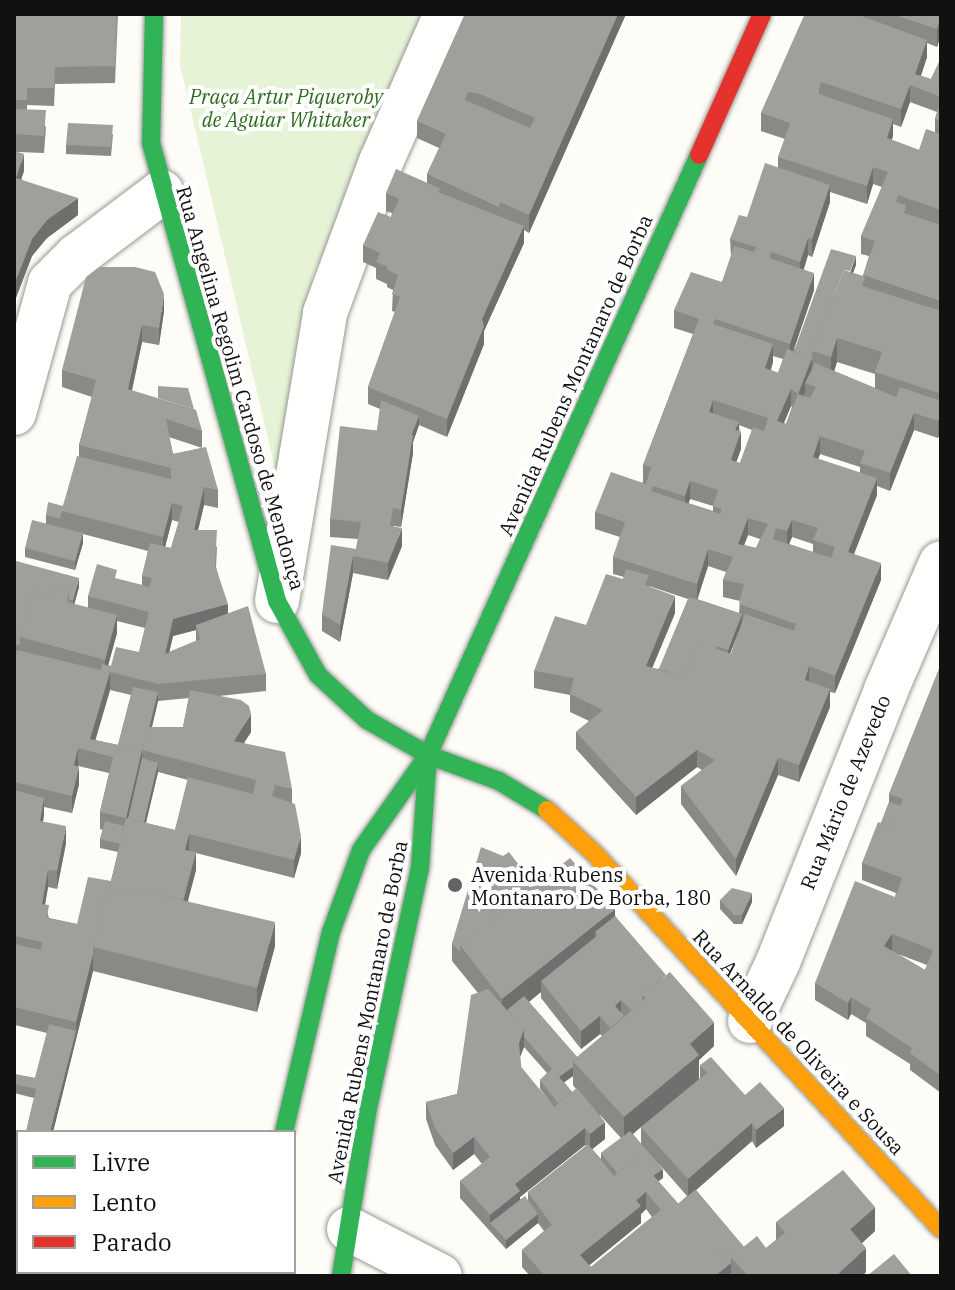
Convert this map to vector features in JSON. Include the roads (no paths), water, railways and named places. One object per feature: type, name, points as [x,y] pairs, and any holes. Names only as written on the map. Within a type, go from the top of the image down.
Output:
[{"type":"street","name":"Rua Angelina Regolim Cardoso de Mendonça","points":[[154,14],[151,143],[277,601],[318,675],[367,720],[428,755]]},
{"type":"street","points":[[277,601],[325,313],[381,162],[446,14]]},
{"type":"street","name":"Avenida Rubens Montanaro de Borba","points":[[284,1130],[331,932],[361,850],[428,755],[762,14]]},
{"type":"street","points":[[14,413],[50,283],[77,256],[162,192]]},
{"type":"street","name":"Rua Mário de Azevedo","points":[[750,1021],[778,962],[886,690],[941,563]]},
{"type":"street","name":"Avenida Rubens Montanaro de Borba","points":[[341,1276],[368,1108],[420,868],[428,755]]},
{"type":"street","name":"Rua Arnaldo de Oliveira e Sousa","points":[[428,755],[499,781],[547,810],[595,854],[937,1215]]},
{"type":"street","points":[[349,1229],[440,1276]]},
{"type":"place","name":"Avenida Rubens Montanaro De Borba, 180","points":[[455,885]]},
{"type":"park label","name":"Praça Artur Piqueroby de Aguiar Whitaker","points":[[286,108]]}]
